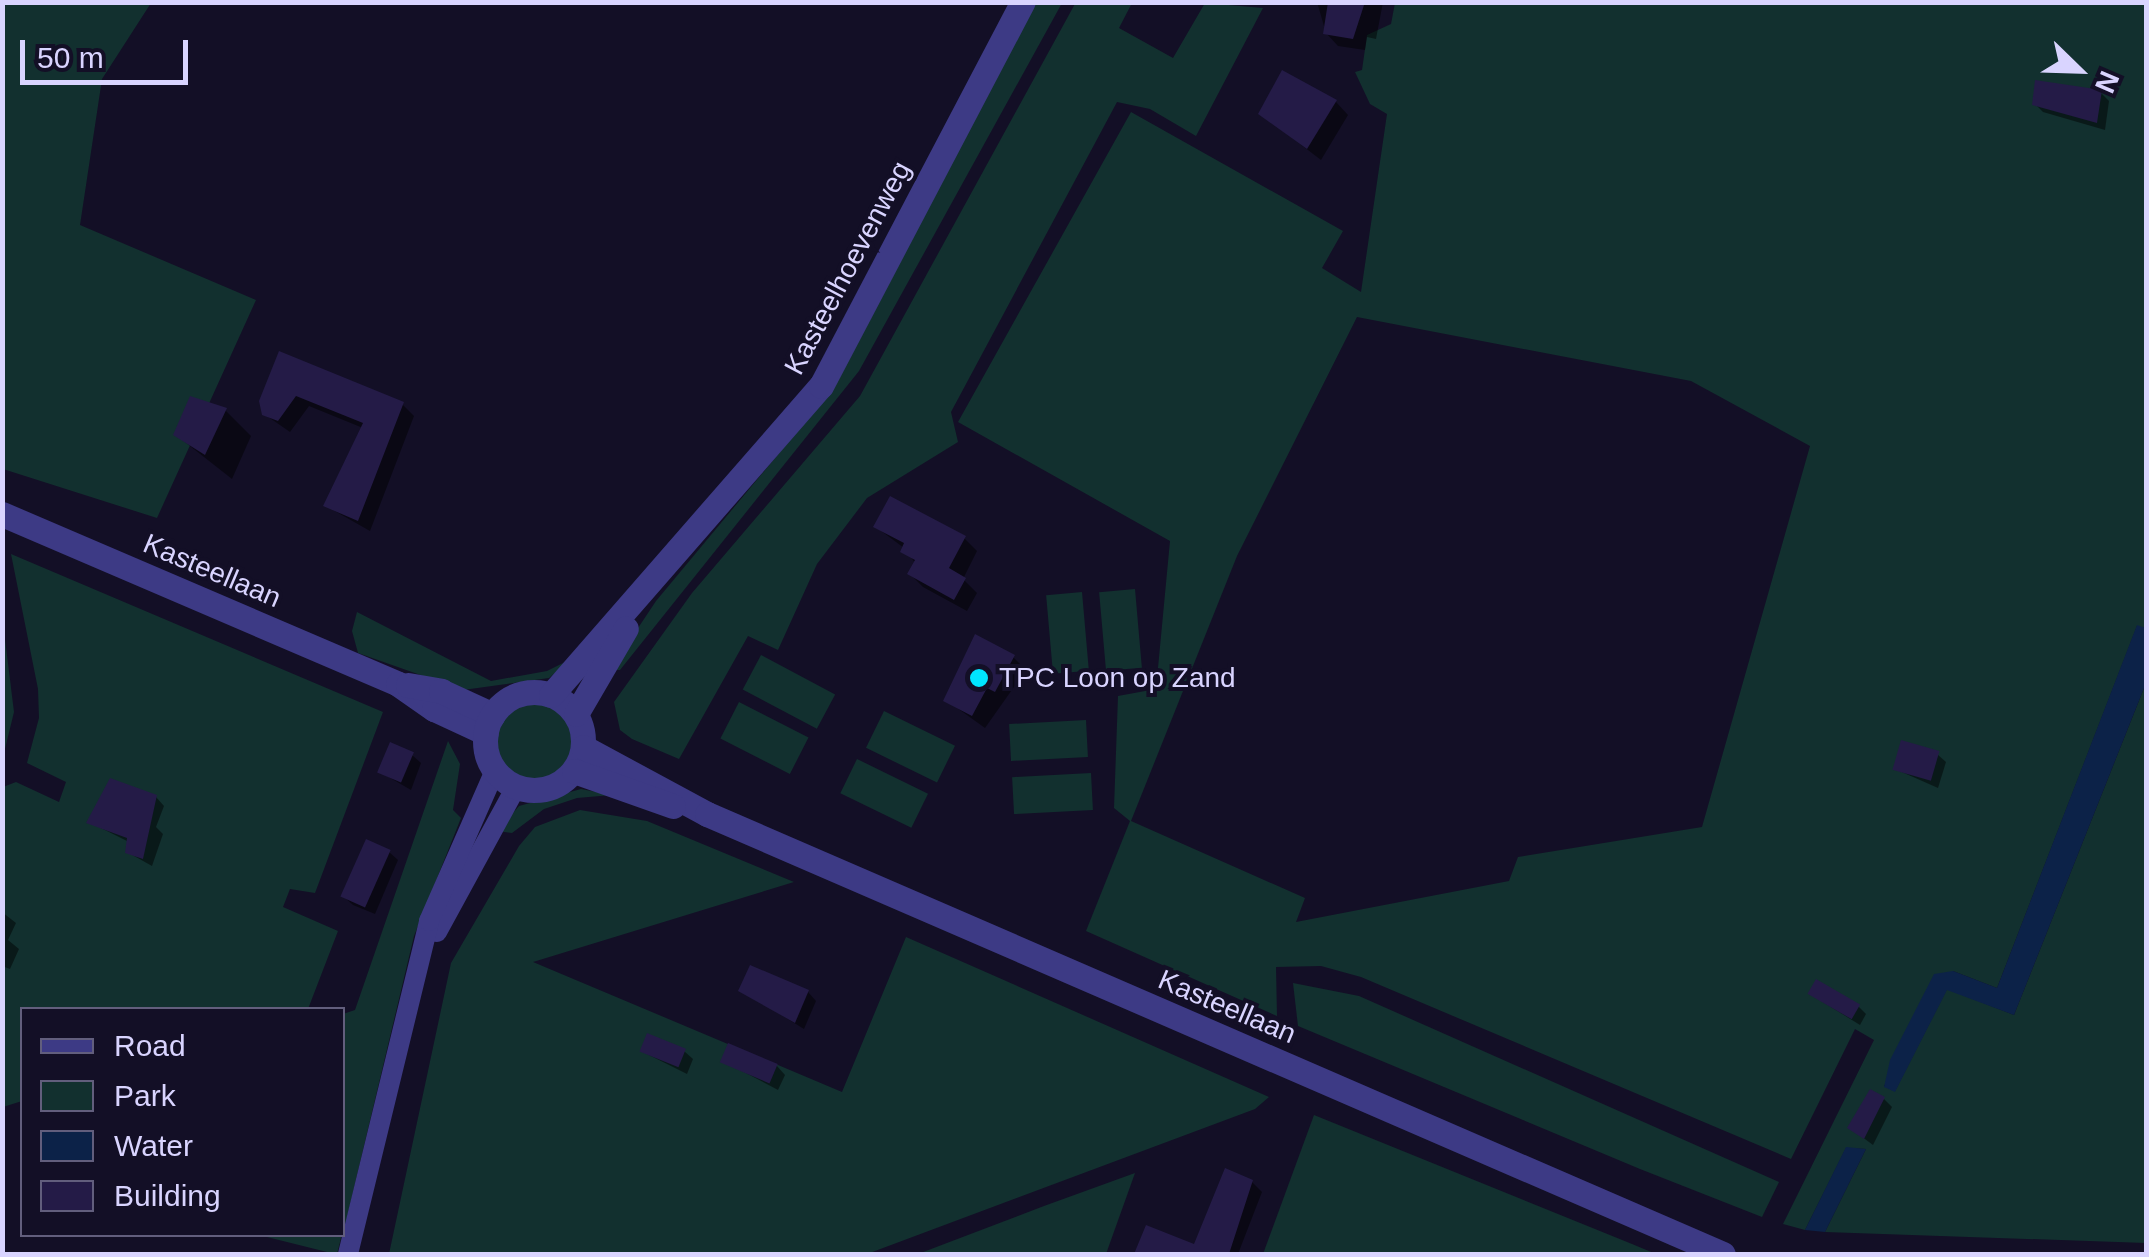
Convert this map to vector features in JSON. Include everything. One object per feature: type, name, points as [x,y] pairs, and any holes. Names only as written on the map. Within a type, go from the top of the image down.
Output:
[{"type":"street","name":"Kasteelhoevenweg","points":[[551,695],[654,584],[821,386],[1023,2]]},
{"type":"street","name":"Kasteellaan","points":[[2,514],[398,684],[434,709],[490,724]]},
{"type":"street","name":"Kasteelhoevenweg","points":[[576,714],[654,584]]},
{"type":"street","points":[[348,1254],[417,975],[505,779],[490,724],[519,694],[551,695],[576,714],[579,759],[552,788],[505,779]]},
{"type":"street","name":"Kasteellaan","points":[[579,759],[1723,1254]]},
{"type":"green space","points":[[1076,2],[1132,3],[1119,28],[1173,58],[1205,3],[1263,8],[1196,136],[1150,109],[1117,102],[951,412],[958,442],[867,498],[817,564],[778,650],[748,636],[679,759],[632,739],[620,730],[614,702],[692,593],[860,396]]},
{"type":"green space","points":[[3,3],[151,3],[102,79],[80,225],[256,300],[157,518],[3,469]]},
{"type":"green space","points":[[1036,3],[1062,3],[859,371],[620,670],[610,670],[656,601],[835,386]]},
{"type":"green space","points":[[1395,3],[2146,3],[2146,628],[2137,626],[1997,988],[1953,971],[1884,1086],[1895,1091],[1947,989],[2014,1015],[2146,683],[2146,1243],[1825,1232],[1866,1149],[1846,1148],[1805,1230],[1783,1224],[1874,1040],[1855,1029],[1791,1159],[1361,977],[1321,966],[1276,967],[1277,1016],[1086,931],[1130,821],[1114,808],[1118,696],[1156,689],[1170,541],[958,422],[1131,112],[1343,231],[1322,268],[1361,292],[1387,114],[1370,104],[1355,72],[1362,70],[1367,35],[1391,24]],"holes":[[[1357,317],[1691,381],[1810,446],[1702,827],[1518,857],[1509,881],[1296,922],[1305,898],[1131,821],[1237,556]]]},
{"type":"green space","points":[[11,554],[383,712],[315,893],[290,889],[283,907],[338,931],[309,1007],[20,1007],[20,1102],[3,1107],[3,787],[16,782],[59,802],[66,782],[27,763],[39,718],[38,689]]},
{"type":"green space","points":[[1135,589],[1142,668],[1106,671],[1099,592]]},
{"type":"green space","points":[[1082,592],[1089,671],[1053,674],[1046,595]]},
{"type":"green space","points":[[357,612],[491,681],[547,671],[571,659],[549,678],[463,690],[358,653],[352,631]]},
{"type":"green space","points":[[2,615],[14,712],[3,757],[2,757]]},
{"type":"green space","points":[[761,655],[835,694],[817,729],[743,689]]},
{"type":"green space","points":[[525,699],[541,699],[557,706],[568,717],[575,741],[572,757],[563,771],[541,783],[525,783],[509,776],[498,765],[491,749],[491,733],[498,717],[509,706]]},
{"type":"green space","points":[[739,702],[808,737],[790,774],[720,739]]},
{"type":"green space","points":[[884,711],[955,746],[937,782],[866,748]]},
{"type":"green space","points":[[1086,720],[1088,757],[1011,761],[1009,724]]},
{"type":"green space","points":[[448,741],[460,764],[453,810],[461,818],[414,936],[345,1226],[345,1013],[355,1010]]},
{"type":"green space","points":[[857,759],[928,794],[911,828],[840,793]]},
{"type":"green space","points":[[1091,773],[1093,810],[1014,814],[1012,777]]},
{"type":"green space","points":[[581,789],[612,795],[577,798],[544,809],[512,833],[497,831],[519,806]]},
{"type":"green space","points":[[580,810],[647,821],[794,882],[533,962],[842,1092],[906,937],[1269,1097],[1255,1109],[867,1254],[389,1254],[451,963],[519,846],[535,827]]},
{"type":"green space","points":[[1293,983],[1359,996],[1779,1182],[1762,1217],[1640,1169],[1298,1026]]},
{"type":"green space","points":[[1314,1115],[1632,1244],[1656,1254],[1263,1254]]},
{"type":"green space","points":[[1135,1173],[1106,1254],[918,1254],[1044,1206]]},
{"type":"green space","points":[[267,1237],[341,1237],[335,1254]]},
{"type":"water","points":[[2137,625],[2146,628],[2146,683],[2014,1015],[1947,990],[1895,1092],[1884,1087],[1890,1060],[1934,974],[1953,971],[1997,988]]},
{"type":"water","points":[[1846,1147],[1866,1149],[1825,1232],[1805,1230]]},
{"type":"building","points":[[1328,2],[1365,2],[1353,39],[1323,34]]},
{"type":"building","points":[[1282,70],[1337,100],[1307,149],[1258,114]]},
{"type":"building","points":[[2035,80],[2102,90],[2097,123],[2032,105]]},
{"type":"building","points":[[279,351],[404,402],[358,521],[323,506],[363,423],[296,396],[278,421],[262,415],[259,401]]},
{"type":"building","points":[[190,396],[227,408],[205,455],[173,435]]},
{"type":"building","points":[[890,496],[966,536],[949,568],[966,578],[954,600],[907,574],[915,560],[900,552],[904,543],[873,527]]},
{"type":"building","points":[[975,634],[1015,655],[995,692],[987,688],[972,716],[943,701]]},
{"type":"building","points":[[1901,740],[1939,751],[1931,781],[1892,770]]},
{"type":"building","points":[[390,742],[414,752],[401,783],[377,772]]},
{"type":"building","points":[[110,778],[157,795],[143,859],[125,853],[127,838],[86,823]]},
{"type":"building","points":[[366,839],[391,850],[365,908],[340,897]]},
{"type":"building","points":[[750,965],[809,990],[795,1023],[738,991]]},
{"type":"building","points":[[1816,979],[1860,1005],[1852,1019],[1808,994]]},
{"type":"building","points":[[647,1033],[686,1049],[678,1067],[640,1052]]},
{"type":"building","points":[[728,1043],[778,1064],[770,1083],[720,1062]]},
{"type":"building","points":[[1870,1089],[1885,1097],[1864,1139],[1847,1128]]},
{"type":"building","points":[[1225,1168],[1253,1180],[1229,1254],[1134,1254],[1146,1225],[1194,1244]]},
{"type":"place","name":"TPC Loon op Zand","points":[[979,678]]}]
